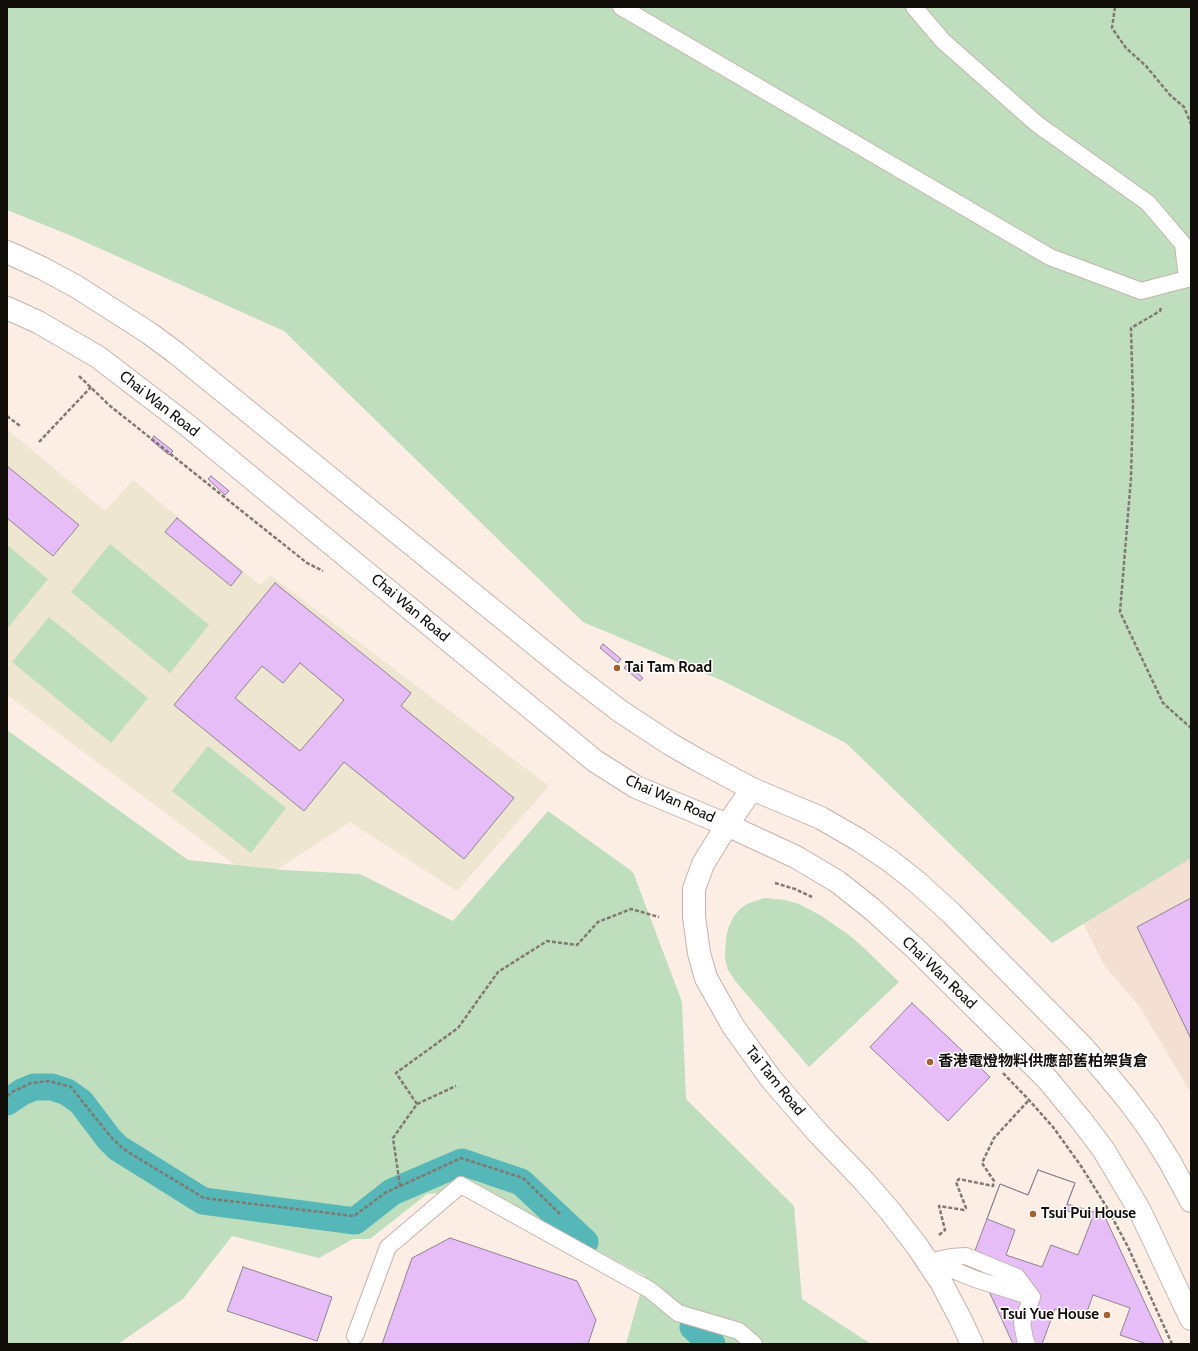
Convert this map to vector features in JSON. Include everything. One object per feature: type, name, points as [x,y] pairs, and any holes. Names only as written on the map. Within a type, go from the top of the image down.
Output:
[{"type":"main road","points":[[7,252],[42,268],[77,287],[149,333],[182,358],[585,684],[620,710],[670,744],[752,789],[821,818],[859,840],[889,860],[917,882],[951,913],[1104,1071],[1150,1130],[1170,1162],[1191,1201]]},
{"type":"main road","name":"Chai Wan Road","points":[[7,308],[50,329],[98,358],[187,425],[595,761],[636,787],[727,825],[796,857],[838,882],[872,909],[918,951],[1048,1080],[1081,1120],[1122,1179],[1144,1218],[1191,1318]]},
{"type":"main road","name":"Tai Tam Road","points":[[752,789],[727,825],[703,864],[694,889],[694,916],[699,953],[706,978],[733,1026],[771,1079],[816,1132],[864,1181],[917,1246],[954,1307],[972,1344]]},
{"type":"lane","points":[[621,7],[1050,258],[1141,291],[1187,278],[1183,244],[1148,203],[1036,124],[943,41],[914,7]]},
{"type":"lane","points":[[355,1336],[388,1247],[461,1185],[650,1290],[678,1313],[739,1331],[754,1344]]},
{"type":"lane","points":[[927,1262],[958,1272],[975,1280],[1032,1297],[1022,1323],[1027,1344]]},
{"type":"path","points":[[1115,7],[1112,28],[1126,48],[1146,66],[1170,94],[1184,107],[1191,124]]},
{"type":"path","points":[[1174,282],[1160,311],[1131,328],[1133,403],[1131,478],[1120,612],[1163,703],[1191,728]]},
{"type":"path","points":[[74,372],[109,405],[301,559],[326,572]]},
{"type":"path","points":[[39,442],[91,387]]},
{"type":"path","points":[[7,416],[20,426]]},
{"type":"path","points":[[775,883],[795,889],[813,898]]},
{"type":"path","points":[[417,1104],[396,1074],[458,1028],[498,972],[547,941],[577,945],[598,922],[631,909],[659,917]]},
{"type":"path","points":[[1002,1071],[1053,1127],[1081,1166],[1106,1206],[1128,1248],[1172,1344]]},
{"type":"path","points":[[7,1096],[31,1083],[49,1081],[71,1087],[119,1145],[204,1198],[354,1216],[385,1193],[461,1158],[523,1178],[561,1215]]},
{"type":"path","points":[[400,1186],[393,1138],[417,1104],[456,1086]]},
{"type":"path","points":[[937,1236],[945,1230],[939,1206],[964,1210],[966,1208],[956,1182],[959,1179],[993,1186],[994,1181],[982,1163],[994,1138],[1029,1100]]},
{"type":"shaded area","points":[[7,429],[105,511],[133,480],[260,585],[270,575],[549,786],[457,891],[350,822],[258,882],[7,695]]},
{"type":"shaded area","points":[[1191,802],[1191,1093],[1139,1006],[1104,965],[1079,915]]},
{"type":"green space","points":[[7,7],[1191,7],[1191,858],[1052,943],[846,743],[723,681],[583,622],[284,331],[74,237],[7,210]]},
{"type":"green space","points":[[110,544],[209,625],[170,673],[71,592]]},
{"type":"green space","points":[[7,545],[48,579],[7,629]]},
{"type":"green space","points":[[49,617],[148,698],[111,743],[12,662]]},
{"type":"green space","points":[[7,730],[188,860],[284,870],[360,874],[453,921],[548,811],[633,872],[682,1002],[686,1099],[794,1206],[802,1299],[871,1344],[626,1344],[645,1276],[481,1190],[427,1194],[370,1239],[353,1239],[319,1258],[232,1236],[183,1299],[118,1344],[7,1344]]},
{"type":"green space","points":[[208,746],[286,808],[251,853],[172,791]]},
{"type":"green space","points":[[764,898],[785,900],[799,904],[820,915],[849,935],[899,982],[809,1067],[736,982],[728,970],[725,959],[726,937],[734,916],[747,904]]},
{"type":"building","points":[[154,436],[173,451],[169,455],[151,440]]},
{"type":"building","points":[[7,466],[79,525],[53,556],[7,518]]},
{"type":"building","points":[[211,476],[229,491],[225,495],[208,479]]},
{"type":"building","points":[[177,518],[242,572],[231,586],[165,532]]},
{"type":"building","points":[[275,583],[411,693],[401,706],[514,798],[464,859],[344,762],[304,811],[174,705]],"holes":[[[300,663],[344,700],[300,751],[235,698],[262,666],[283,683]]]},
{"type":"building","points":[[603,644],[621,659],[618,663],[600,648]]},
{"type":"building","points":[[627,664],[643,678],[640,681],[624,668]]},
{"type":"building","points":[[1191,898],[1191,1039],[1137,927]]},
{"type":"building","name":"香港電燈物料供應部舊柏架貨倉","points":[[912,1003],[990,1077],[948,1121],[870,1047]]},
{"type":"building","name":"Tsui Pui House","points":[[1038,1170],[1075,1183],[1065,1210],[1092,1219],[1078,1255],[1051,1245],[1042,1267],[1006,1255],[1015,1230],[987,1219],[1000,1184],[1028,1195]]},
{"type":"building","points":[[1038,1170],[1075,1183],[1067,1204],[1104,1215],[1164,1344],[1013,1344],[973,1256],[1000,1184],[1028,1195]]},
{"type":"building","points":[[450,1238],[577,1281],[596,1320],[588,1344],[382,1344],[412,1258]]},
{"type":"building","points":[[243,1267],[332,1297],[317,1341],[227,1311]]},
{"type":"building","name":"Tsui Yue House","points":[[1093,1295],[1130,1308],[1120,1335],[1147,1344],[1042,1344],[1055,1309],[1084,1320]]},
{"type":"waterway","points":[[7,1102],[22,1092],[34,1087],[52,1087],[67,1092],[81,1102],[109,1139],[118,1148],[203,1201],[355,1221],[392,1192],[462,1162],[521,1182],[585,1242]]},
{"type":"waterway","points":[[693,1327],[712,1344]]},
{"type":"place","name":"Tai Tam Road","points":[[617,668]]},
{"type":"place","name":"香港電燈物料供應部舊柏架貨倉","points":[[930,1062]]},
{"type":"place","name":"Tsui Pui House","points":[[1033,1214]]},
{"type":"place","name":"Tsui Yue House","points":[[1107,1315]]}]
